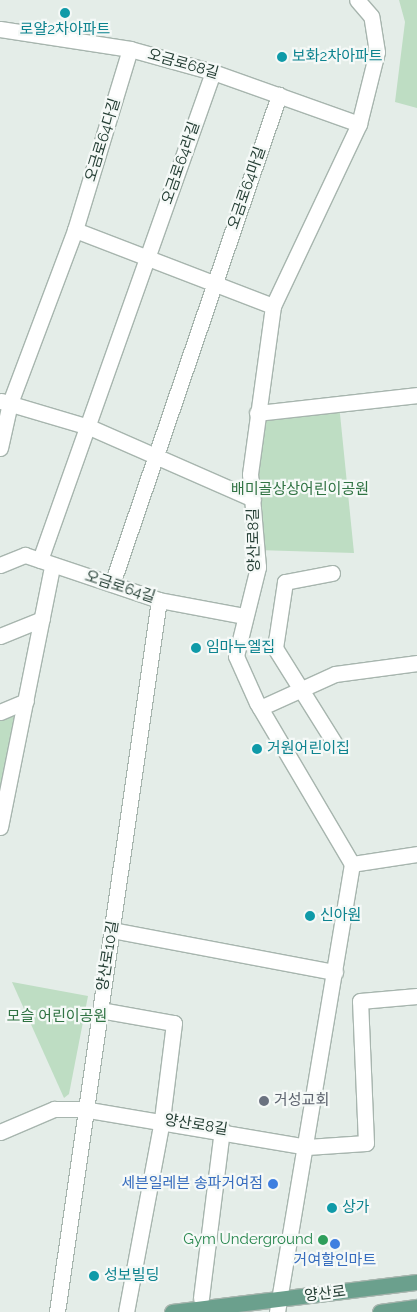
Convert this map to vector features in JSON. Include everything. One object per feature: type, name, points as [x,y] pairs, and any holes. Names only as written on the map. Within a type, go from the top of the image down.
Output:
[{"type":"main road","name":"양산로","points":[[172,1312],[278,1306],[417,1282]]},
{"type":"main road","points":[[386,1312],[417,1307]]},
{"type":"street","name":"양산로8길","points":[[352,864],[260,708],[236,656],[244,616],[258,567],[250,474],[273,306],[359,124],[377,52],[371,16],[357,0]]},
{"type":"street","name":"오금로68길","points":[[0,29],[130,49],[213,72],[359,124]]},
{"type":"street","name":"오금로64다길","points":[[0,448],[5,402],[75,230],[130,49]]},
{"type":"street","name":"오금로64라길","points":[[0,827],[42,619],[46,563],[89,427],[213,72]]},
{"type":"street","name":"오금로64마길","points":[[112,584],[279,94]]},
{"type":"street","points":[[75,230],[150,255],[273,306]]},
{"type":"street","points":[[257,413],[417,395]]},
{"type":"street","points":[[5,402],[89,427],[253,499]]},
{"type":"street","name":"오금로64길","points":[[0,565],[25,555],[159,600],[244,616]]},
{"type":"street","points":[[332,573],[285,582],[275,648],[335,744]]},
{"type":"street","name":"양산로10길","points":[[57,1312],[83,1109],[112,930],[159,600]]},
{"type":"street","points":[[0,636],[42,619]]},
{"type":"street","points":[[260,708],[335,674],[417,663]]},
{"type":"street","points":[[0,712],[26,701]]},
{"type":"street","points":[[278,1306],[307,1147],[352,864],[417,854]]},
{"type":"street","points":[[112,930],[335,972]]},
{"type":"street","name":"양산로8길","points":[[0,1132],[54,1110],[83,1109],[222,1129],[307,1147],[366,1142],[360,1001],[417,996]]},
{"type":"street","points":[[100,1010],[174,1023],[162,1120],[126,1312]]},
{"type":"street","points":[[201,1298],[222,1129]]},
{"type":"green space","points":[[399,0],[417,0],[417,108],[395,102],[405,22]]},
{"type":"green space","name":"배미골상상어린이공원","points":[[339,404],[354,553],[257,550],[257,413]]},
{"type":"green space","points":[[26,701],[0,827],[0,712]]},
{"type":"green space","name":"모슬 어린이공원","points":[[12,982],[88,996],[69,1094],[64,1098]]},
{"type":"place","name":"로얄2차아파트","points":[[65,13]]},
{"type":"place","name":"보화2차아파트","points":[[282,57]]},
{"type":"place","name":"임마누엘집","points":[[196,648]]},
{"type":"place","name":"거원어린이집","points":[[257,749]]},
{"type":"place","name":"신아원","points":[[310,916]]},
{"type":"place","name":"거성교회","points":[[264,1101]]},
{"type":"place","name":"세븐일레븐 송파거여점","points":[[273,1184]]},
{"type":"place","name":"상가","points":[[332,1208]]},
{"type":"place","name":"Gym Underground","points":[[323,1240]]},
{"type":"place","name":"거여할인마트","points":[[335,1244]]},
{"type":"place","name":"성보빌딩","points":[[94,1276]]}]
